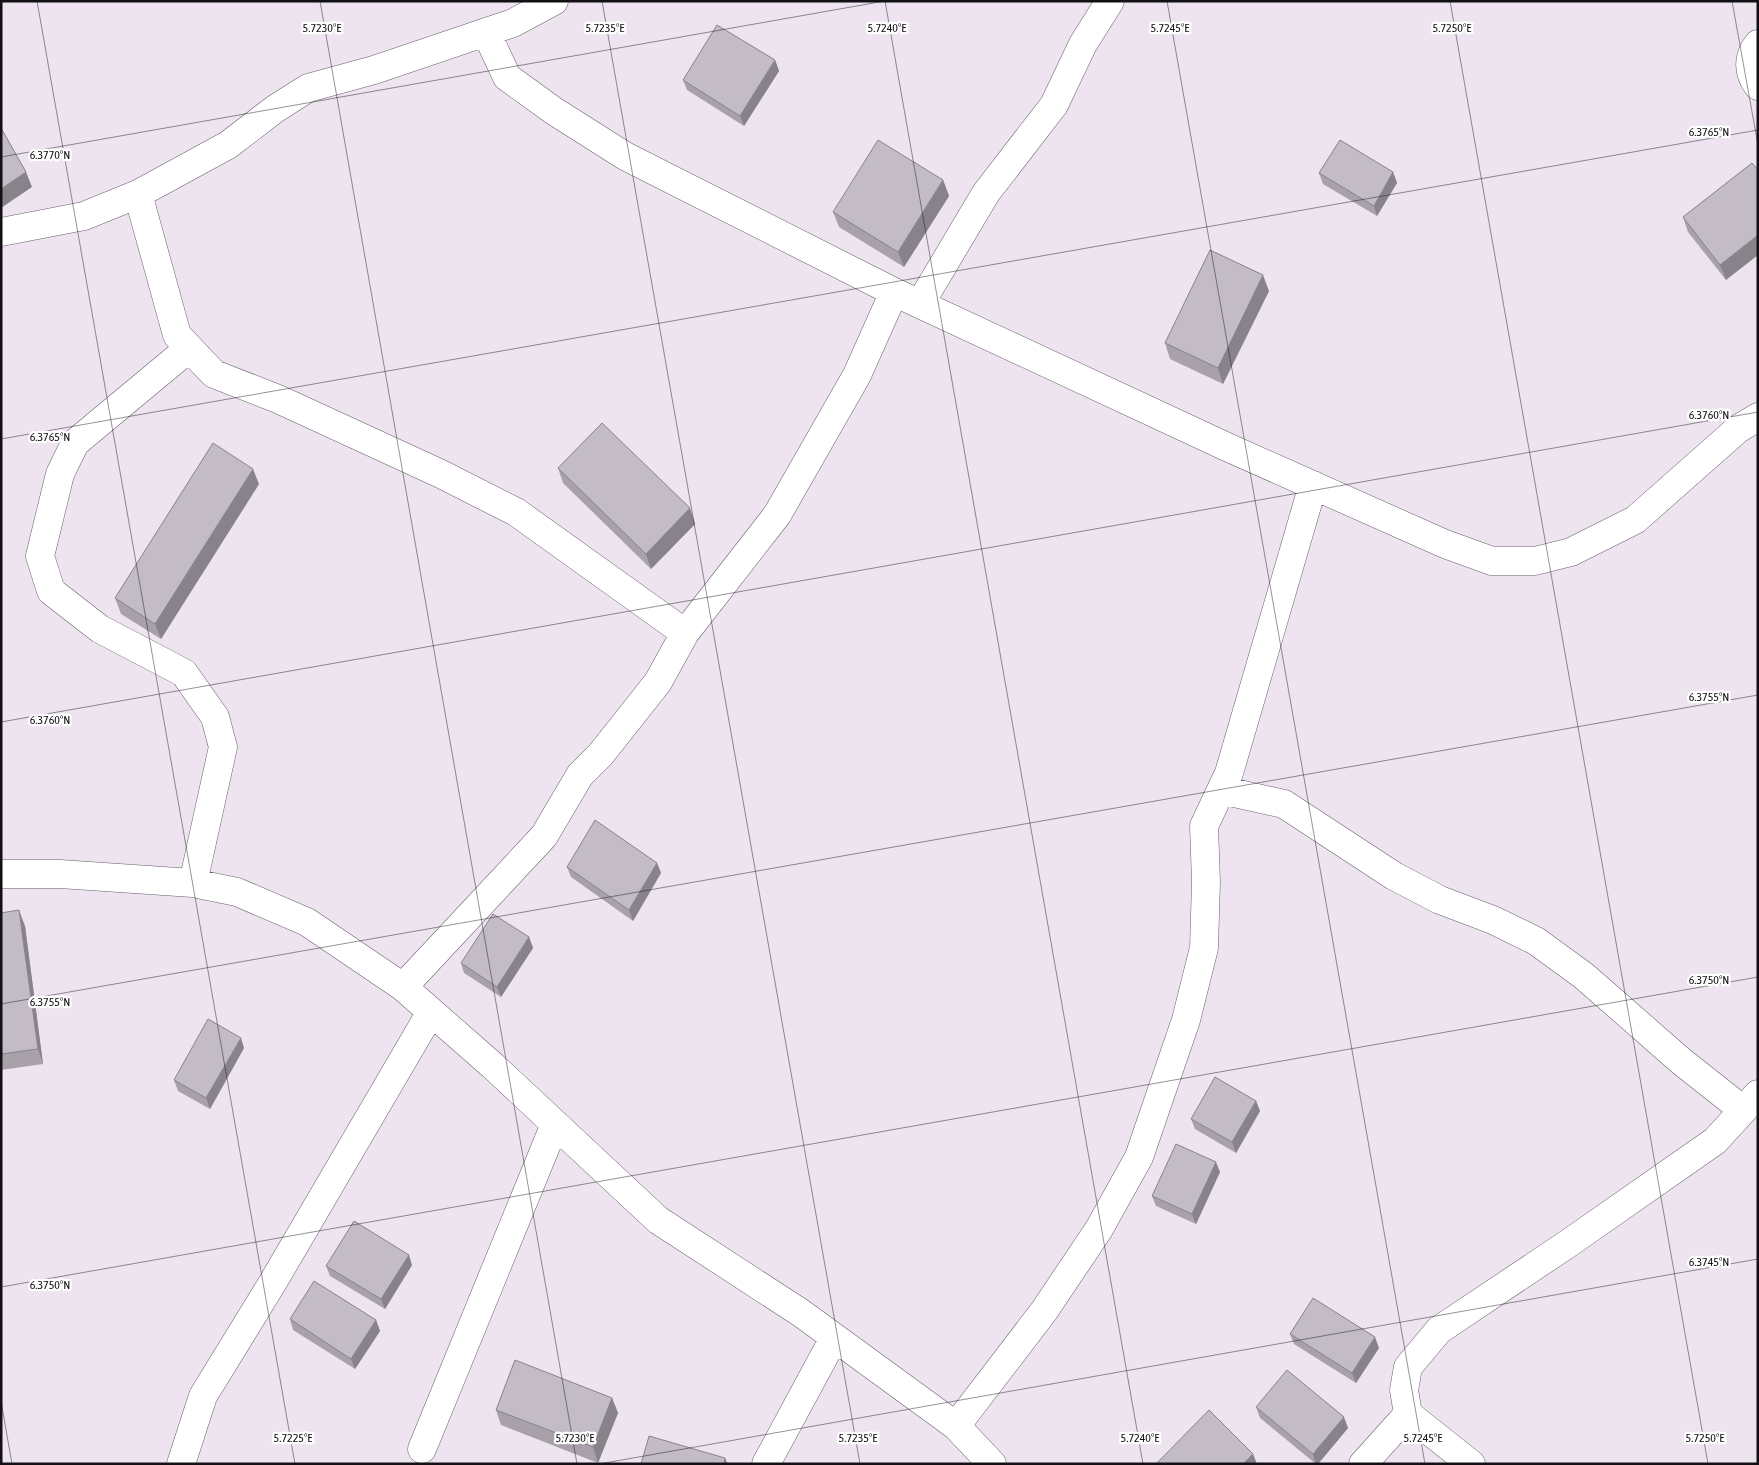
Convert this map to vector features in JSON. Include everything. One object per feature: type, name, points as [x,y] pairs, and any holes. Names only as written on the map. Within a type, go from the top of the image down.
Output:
[{"type":"street","points":[[1,232],[84,216],[138,194],[228,145],[275,109],[308,88],[374,70],[513,23],[554,1]]},
{"type":"street","points":[[920,304],[986,193],[1054,105],[1083,44],[1110,1]]},
{"type":"street","points":[[486,32],[507,77],[554,111],[626,156],[894,292],[1313,486],[1445,544],[1492,561],[1536,561],[1571,552],[1635,520],[1738,429],[1758,417]]},
{"type":"street","points":[[1758,44],[1752,50],[1749,63],[1753,80],[1758,86]]},
{"type":"street","points":[[138,194],[177,335],[188,349],[214,374],[306,412],[441,474],[516,512],[685,633]]},
{"type":"street","points":[[403,987],[544,836],[580,774],[601,754],[658,682],[685,633],[777,515],[857,375],[894,292]]},
{"type":"street","points":[[188,349],[75,443],[60,474],[40,556],[51,591],[100,629],[184,673],[215,717],[223,747],[193,884]]},
{"type":"street","points":[[956,1426],[1044,1311],[1099,1229],[1139,1157],[1186,1020],[1204,948],[1206,882],[1204,826],[1229,773],[1313,486]]},
{"type":"street","points":[[1221,790],[1284,804],[1394,876],[1440,900],[1493,920],[1536,942],[1584,976],[1681,1061],[1750,1102],[1714,1140],[1569,1243],[1439,1330],[1408,1368],[1404,1390],[1408,1414],[1471,1464]]},
{"type":"street","points":[[1,874],[60,874],[193,884],[237,892],[307,922],[403,987],[658,1220],[834,1338],[956,1426],[992,1464]]},
{"type":"street","points":[[182,1464],[203,1396],[273,1282],[431,1012]]},
{"type":"street","points":[[422,1449],[555,1124]]},
{"type":"street","points":[[766,1464],[834,1338]]},
{"type":"street","points":[[1363,1464],[1408,1414]]},
{"type":"building","points":[[717,25],[775,60],[740,116],[683,80]]},
{"type":"building","points":[[1,128],[26,172],[1,189]]},
{"type":"building","points":[[878,140],[943,180],[898,252],[833,212]]},
{"type":"building","points":[[1340,140],[1393,172],[1374,206],[1319,173]]},
{"type":"building","points":[[1752,163],[1758,170],[1758,235],[1720,265],[1683,217]]},
{"type":"building","points":[[1210,250],[1263,275],[1218,368],[1165,343]]},
{"type":"building","points":[[602,423],[690,508],[646,554],[558,468]]},
{"type":"building","points":[[213,443],[253,469],[155,624],[115,598]]},
{"type":"building","points":[[595,820],[657,863],[629,910],[567,867]]},
{"type":"building","points":[[19,910],[38,1049],[1,1054],[1,913]]},
{"type":"building","points":[[493,914],[529,937],[497,987],[461,963]]},
{"type":"building","points":[[208,1019],[241,1038],[206,1098],[174,1080]]},
{"type":"building","points":[[1215,1077],[1256,1101],[1232,1142],[1191,1119]]},
{"type":"building","points":[[1176,1144],[1216,1162],[1192,1214],[1152,1196]]},
{"type":"building","points":[[354,1221],[409,1255],[381,1299],[326,1266]]},
{"type":"building","points":[[314,1281],[376,1320],[351,1359],[290,1319]]},
{"type":"building","points":[[1313,1298],[1375,1337],[1352,1373],[1290,1334]]},
{"type":"building","points":[[515,1360],[612,1398],[593,1447],[496,1410]]},
{"type":"building","points":[[1287,1370],[1344,1417],[1313,1454],[1256,1407]]},
{"type":"building","points":[[1209,1410],[1253,1454],[1243,1464],[1156,1464]]},
{"type":"building","points":[[649,1436],[725,1458],[724,1464],[641,1464]]}]
